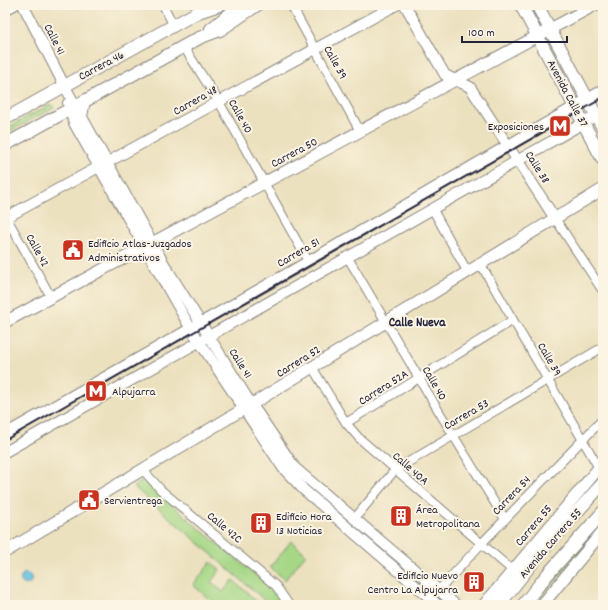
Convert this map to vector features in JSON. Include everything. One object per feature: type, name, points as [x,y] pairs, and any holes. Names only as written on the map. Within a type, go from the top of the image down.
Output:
[{"type":"main road","name":"Carrera 46","points":[[8,117],[174,26],[209,5]]},
{"type":"main road","name":"Carrera 46","points":[[198,12],[219,5]]},
{"type":"main road","name":"Carrera 46","points":[[5,142],[78,108],[184,47],[199,38],[241,5]]},
{"type":"main road","name":"Carrera 46","points":[[199,38],[220,30],[257,5]]},
{"type":"main road","name":"Avenida Calle 37","points":[[521,5],[603,160]]},
{"type":"main road","name":"Avenida Calle 37","points":[[537,5],[588,99],[600,114],[603,128]]},
{"type":"main road","name":"Carrera 50","points":[[5,322],[595,5]]},
{"type":"main road","name":"Carrera 46","points":[[5,145],[25,133]]},
{"type":"main road","name":"Carrera 52","points":[[5,552],[248,407],[603,188]]},
{"type":"main road","name":"Carrera 55","points":[[515,575],[601,465]]},
{"type":"main road","name":"Avenida Carrera 55","points":[[490,603],[603,484]]},
{"type":"main road","name":"Avenida Carrera 55","points":[[523,605],[603,512]]},
{"type":"main road","points":[[542,605],[603,531]]},
{"type":"street","points":[[5,10],[14,5]]},
{"type":"street","name":"Calle 41","points":[[23,5],[64,85],[108,163],[191,329],[205,339]]},
{"type":"street","points":[[163,5],[174,26]]},
{"type":"street","name":"Calle 39","points":[[291,5],[360,131]]},
{"type":"street","name":"Carrera 48","points":[[6,217],[108,163],[396,5]]},
{"type":"street","name":"Calle 38","points":[[406,5],[445,76],[470,87],[603,291]]},
{"type":"street","name":"Calle 40","points":[[184,47],[219,102],[308,262]]},
{"type":"street","name":"Carrera 51","points":[[5,434],[308,262],[603,90]]},
{"type":"street","name":"Calle 41","points":[[78,108],[74,123],[99,167],[148,245],[201,323],[205,339],[248,407],[283,468],[321,504],[438,605]]},
{"type":"street","points":[[5,452],[600,114]]},
{"type":"street","points":[[433,210],[467,271]]},
{"type":"street","name":"Calle 42","points":[[6,217],[51,297]]},
{"type":"street","name":"Calle 40","points":[[348,258],[452,436],[505,519]]},
{"type":"street","name":"Calle 39","points":[[480,263],[582,439],[601,465]]},
{"type":"street","name":"Carrera 52A","points":[[346,423],[513,320]]},
{"type":"street","name":"Carrera 53","points":[[355,518],[395,470],[603,347]]},
{"type":"street","name":"Calle 40A","points":[[312,368],[346,423],[359,438],[515,575]]},
{"type":"street","name":"Calle 41","points":[[248,407],[295,468],[456,605]]},
{"type":"street","name":"Carrera 54","points":[[439,590],[481,544],[603,419]]},
{"type":"street","name":"Calle 42C","points":[[143,470],[161,490],[276,586],[289,605]]},
{"type":"street","points":[[321,504],[327,500],[336,503]]},
{"type":"green space","points":[[51,104],[54,108],[5,134],[5,129]]},
{"type":"green space","points":[[146,478],[192,522],[275,590],[283,605],[270,605],[134,487]]},
{"type":"green space","points":[[603,520],[603,525],[534,605],[528,605]]},
{"type":"green space","points":[[291,541],[306,554],[285,580],[270,567]]},
{"type":"green space","points":[[211,562],[220,570],[211,582],[223,592],[233,580],[261,605],[216,605],[193,585]]},
{"type":"water","points":[[26,573],[30,575],[32,579],[30,583],[26,585],[22,583],[20,579],[22,575]]},
{"type":"railway","points":[[5,440],[603,98]]},
{"type":"place","name":"Exposiciones","points":[[560,126]]},
{"type":"place","name":"Edificio Atlas-Juzgados Administrativos","points":[[73,250]]},
{"type":"place","name":"Alpujarra","points":[[96,391]]},
{"type":"place","name":"Servientrega","points":[[89,500]]},
{"type":"place","name":"Área Metropolitana","points":[[401,516]]},
{"type":"place","name":"Edificio Hora 13 Noticias","points":[[261,523]]},
{"type":"place","name":"Edificio Nuevo Centro La Alpujarra","points":[[474,582]]},
{"type":"district","name":"Calle Nueva","points":[[417,321]]}]
